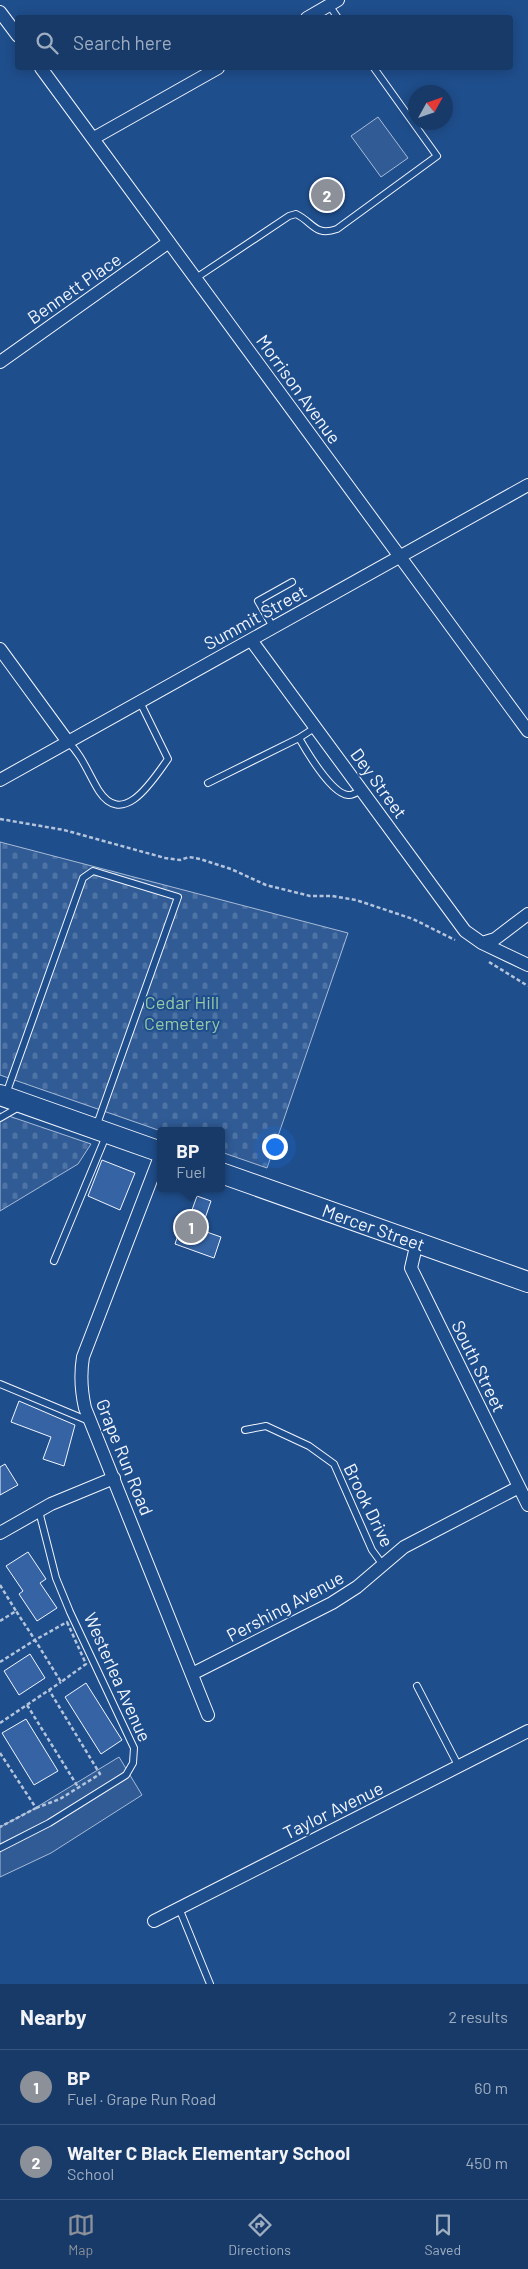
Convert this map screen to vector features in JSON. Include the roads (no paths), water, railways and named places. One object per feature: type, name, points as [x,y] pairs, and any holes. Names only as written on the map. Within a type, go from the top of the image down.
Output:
[{"type":"main road","points":[[3,1096],[157,1152]]},
{"type":"main road","name":"Mercer Street","points":[[225,1174],[528,1282]]},
{"type":"street","points":[[312,15],[333,3]]},
{"type":"street","points":[[0,12],[15,32]]},
{"type":"street","name":"Morrison Avenue","points":[[43,70],[528,731]]},
{"type":"street","points":[[94,138],[214,70]]},
{"type":"street","name":"Bennett Place","points":[[0,362],[169,242]]},
{"type":"street","name":"Summit Street","points":[[0,780],[528,485]]},
{"type":"street","name":"Dey Street","points":[[251,640],[465,931],[482,943],[528,965]]},
{"type":"street","points":[[0,649],[68,742]]},
{"type":"street","points":[[482,943],[496,939],[528,914]]},
{"type":"street","name":"Grape Run Road","points":[[157,1163],[83,1357],[80,1375],[81,1392],[91,1422],[208,1714]]},
{"type":"street","name":"South Street","points":[[417,1242],[411,1268],[528,1504]]},
{"type":"street","points":[[0,1533],[38,1510],[114,1478]]},
{"type":"street","name":"Pershing Avenue","points":[[192,1674],[332,1603],[357,1587],[404,1547],[519,1487]]},
{"type":"street","name":"Taylor Avenue","points":[[154,1921],[528,1731]]},
{"type":"lane","points":[[333,3],[337,15]]},
{"type":"lane","points":[[196,278],[289,216],[296,214],[303,217],[319,231],[328,232],[337,229],[437,156],[375,70]]},
{"type":"lane","points":[[273,627],[258,601],[292,582]]},
{"type":"lane","points":[[68,742],[75,749],[101,794],[113,803],[121,805],[134,801],[145,790],[168,759],[140,702]]},
{"type":"lane","points":[[208,783],[299,738],[316,727]]},
{"type":"lane","points":[[299,738],[311,758],[339,792],[346,796],[353,795],[362,789]]},
{"type":"lane","points":[[3,1096],[83,878],[93,871],[178,897],[102,1131],[54,1261]]},
{"type":"lane","points":[[0,1118],[24,1103]]},
{"type":"lane","points":[[0,1384],[91,1422]]},
{"type":"lane","name":"Brook Drive","points":[[245,1430],[266,1426],[309,1446],[334,1464],[372,1550],[382,1565]]},
{"type":"lane","name":"Westerlea Avenue","points":[[0,1848],[49,1823],[126,1775],[132,1763],[134,1748],[66,1604],[56,1578],[38,1510]]},
{"type":"lane","points":[[417,1686],[459,1766]]},
{"type":"lane","points":[[179,1908],[210,1984]]},
{"type":"place","name":"Walter C Black Elementary School","points":[[327,195]]},
{"type":"place","name":"BP","points":[[191,1227]]},
{"type":"park label","name":"Cedar Hill Cemetery","points":[[182,1012]]}]
